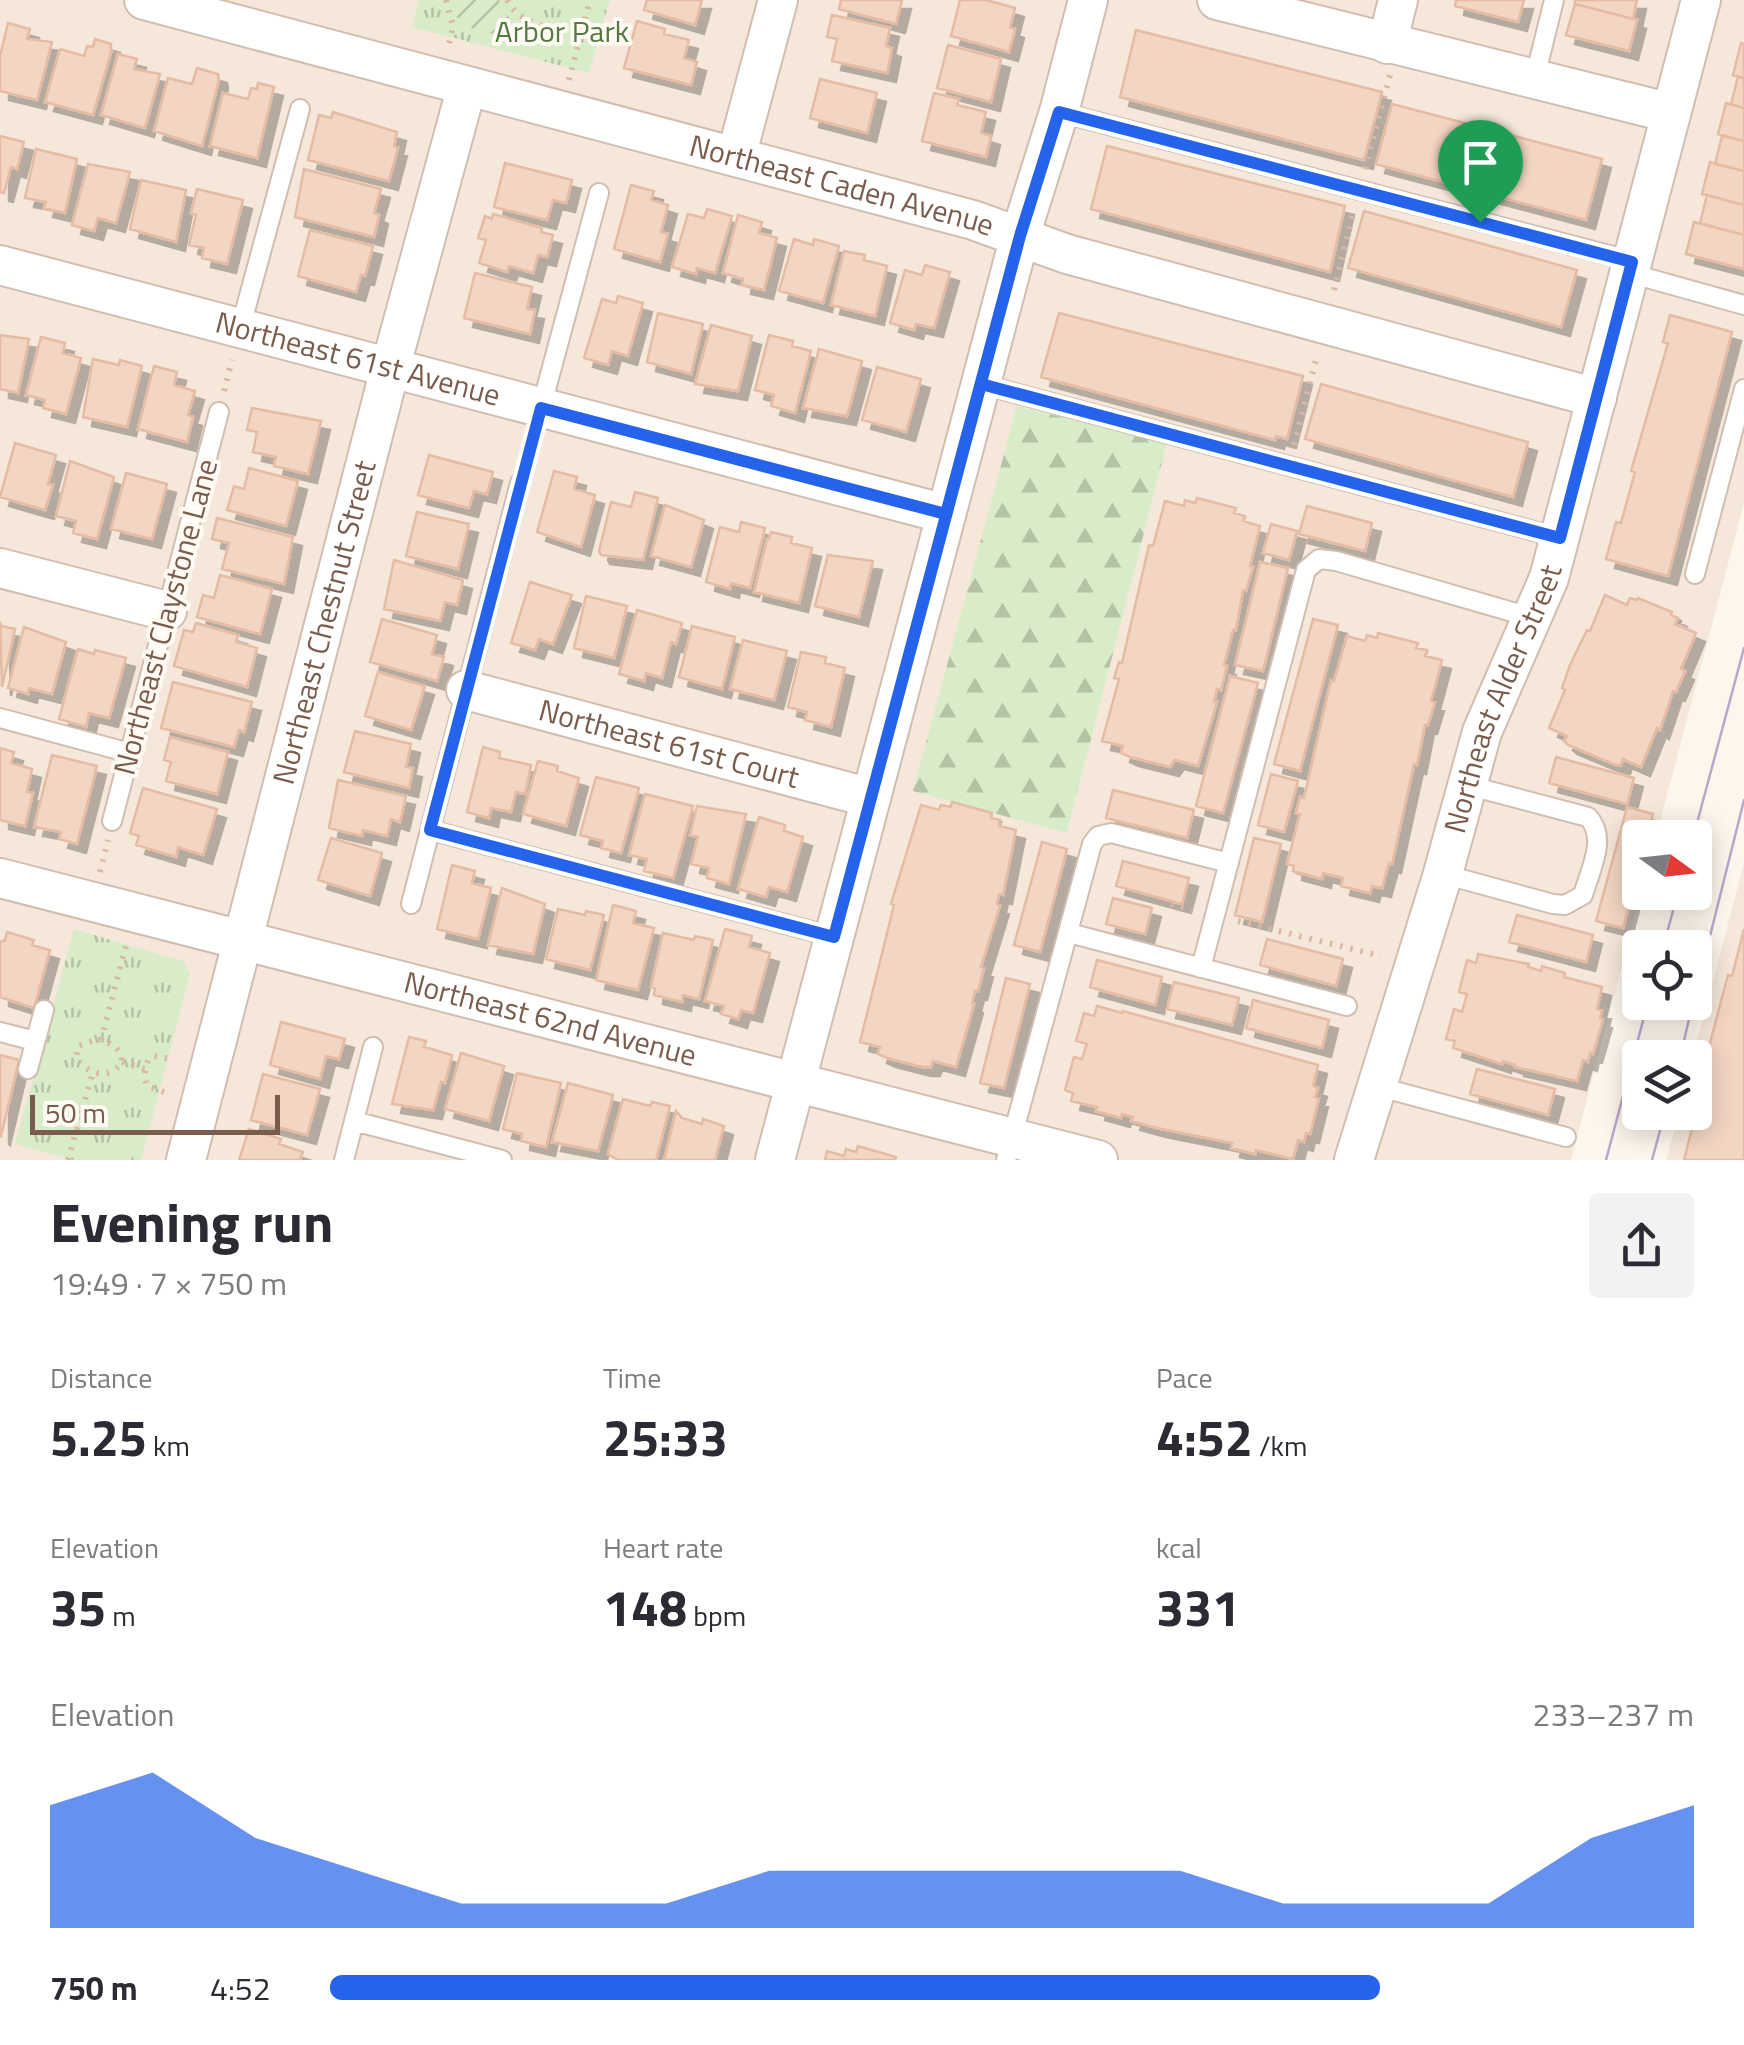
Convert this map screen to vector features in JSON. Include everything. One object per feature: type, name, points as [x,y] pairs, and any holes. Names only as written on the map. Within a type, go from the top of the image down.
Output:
[{"type":"street","name":"Northeast Caden Avenue","points":[[144,0],[973,220],[1067,254],[1597,398]]},
{"type":"street","points":[[736,156],[778,0]]},
{"type":"street","points":[[775,1160],[1020,236],[1059,112],[1088,0]]},
{"type":"street","points":[[1390,54],[1398,0]]},
{"type":"street","name":"Northeast Alder Street","points":[[1354,1160],[1443,874],[1482,732],[1550,578],[1701,0]]},
{"type":"street","points":[[1233,2],[1390,54],[1671,114]]},
{"type":"street","name":"Northeast Chestnut Street","points":[[186,1160],[390,369],[454,82]]},
{"type":"street","name":"Northeast 61st Avenue","points":[[0,265],[946,514]]},
{"type":"street","points":[[0,568],[167,611]]},
{"type":"street","name":"Northeast 61st Court","points":[[466,690],[871,798]]},
{"type":"street","name":"Northeast 62nd Avenue","points":[[0,878],[796,1082],[1009,1149],[1098,1160]]},
{"type":"lane","points":[[1534,82],[1554,0]]},
{"type":"lane","points":[[240,330],[300,109]]},
{"type":"lane","points":[[1059,112],[1360,190],[1631,267],[1744,305]]},
{"type":"lane","points":[[541,408],[599,194]]},
{"type":"lane","points":[[981,384],[1560,538]]},
{"type":"lane","points":[[1695,574],[1744,389]]},
{"type":"lane","name":"Northeast Claystone Lane","points":[[112,821],[219,412]]},
{"type":"lane","points":[[410,904],[520,483]]},
{"type":"lane","points":[[1200,968],[1306,570],[1319,559],[1336,561],[1533,618]]},
{"type":"lane","points":[[0,718],[130,753]]},
{"type":"lane","points":[[1443,874],[1565,905],[1583,896],[1599,837],[1588,818],[1467,785]]},
{"type":"lane","points":[[430,830],[834,937]]},
{"type":"lane","points":[[1009,1149],[1092,844],[1098,836],[1112,833],[1229,863]]},
{"type":"lane","points":[[1069,932],[1347,1006]]},
{"type":"lane","points":[[28,1068],[44,1010]]},
{"type":"lane","points":[[0,1032],[35,1042]]},
{"type":"lane","points":[[344,1160],[373,1048]]},
{"type":"lane","points":[[1376,1086],[1566,1137]]},
{"type":"lane","points":[[354,1121],[502,1160]]},
{"type":"path","points":[[447,0],[453,28],[454,82]]},
{"type":"path","points":[[507,0],[514,14],[526,20],[582,35]]},
{"type":"path","points":[[561,110],[590,0]]},
{"type":"path","points":[[1288,466],[1360,190],[1390,54]]},
{"type":"path","points":[[219,412],[240,330]]},
{"type":"path","points":[[520,483],[541,408]]},
{"type":"path","points":[[93,902],[112,821]]},
{"type":"path","points":[[1170,904],[1387,958]]},
{"type":"path","points":[[101,1040],[127,941]]},
{"type":"path","points":[[101,1040],[118,1048],[122,1062],[112,1073],[93,1072],[80,1064],[75,1051],[84,1041],[101,1040]]},
{"type":"path","points":[[164,1092],[147,1086],[145,1069],[153,1057],[172,1059]]},
{"type":"path","points":[[122,1062],[145,1069]]},
{"type":"path","points":[[68,1160],[93,1072]]},
{"type":"shaded area","points":[[0,0],[419,0],[412,26],[589,72],[610,0],[1744,0],[1744,503],[1660,820],[1622,820],[1622,910],[1637,910],[1631,930],[1622,930],[1622,965],[1571,1160],[0,1160]],"holes":[[[1017,407],[1167,443],[1067,833]]]},
{"type":"shaded area","points":[[1744,863],[1744,1160],[1666,1160],[1674,1130],[1712,1130],[1712,1040],[1697,1040],[1703,1020],[1712,1020],[1712,985]]},
{"type":"green space","name":"Arbor Park","points":[[419,0],[610,0],[589,73],[412,27]]},
{"type":"green space","points":[[467,0],[499,0],[506,15],[522,27],[519,33],[493,33],[467,25],[455,14],[456,8]]},
{"type":"green space","points":[[1017,406],[1167,443],[1067,833],[913,791]]},
{"type":"green space","points":[[74,929],[183,961],[190,974],[141,1160],[74,1160],[15,1144]]},
{"type":"building","points":[[647,0],[702,0],[695,25],[644,10]]},
{"type":"building","points":[[841,0],[902,0],[896,24],[839,9]]},
{"type":"building","points":[[960,0],[986,0],[1015,8],[1009,52],[951,36]]},
{"type":"building","points":[[1456,0],[1524,0],[1518,22],[1455,6]]},
{"type":"building","points":[[1575,0],[1637,0],[1633,19],[1575,4]]},
{"type":"building","points":[[1575,4],[1637,20],[1629,51],[1566,35]]},
{"type":"building","points":[[832,15],[890,28],[886,46],[892,48],[887,73],[832,61],[837,39],[827,37]]},
{"type":"building","points":[[637,21],[689,40],[684,58],[697,62],[691,85],[624,68]]},
{"type":"building","points":[[8,23],[30,29],[27,39],[52,42],[37,100],[0,91],[0,56]]},
{"type":"building","points":[[1136,30],[1382,92],[1364,160],[1120,97]]},
{"type":"building","points":[[95,39],[111,44],[111,52],[93,115],[45,102],[60,49],[84,56]]},
{"type":"building","points":[[1741,43],[1744,44],[1744,78],[1733,75]]},
{"type":"building","points":[[948,45],[1001,59],[991,102],[937,88]]},
{"type":"building","points":[[118,54],[137,59],[134,69],[160,74],[145,128],[101,115]]},
{"type":"building","points":[[197,68],[218,74],[219,80],[202,146],[154,131],[168,78],[192,84]]},
{"type":"building","points":[[1738,77],[1744,78],[1744,108],[1731,104]]},
{"type":"building","points":[[820,79],[877,93],[867,133],[810,118]]},
{"type":"building","points":[[258,83],[274,87],[257,158],[210,146],[223,93],[248,99],[251,88],[257,89]]},
{"type":"building","points":[[934,93],[959,99],[957,105],[986,112],[981,133],[991,136],[986,157],[922,141]]},
{"type":"building","points":[[1726,103],[1744,108],[1744,141],[1718,134]]},
{"type":"building","points":[[1392,104],[1602,159],[1586,220],[1376,164]]},
{"type":"building","points":[[333,112],[397,132],[394,146],[398,147],[389,181],[308,160],[319,115],[331,118]]},
{"type":"building","points":[[0,136],[24,142],[17,169],[11,167],[4,193],[0,192]]},
{"type":"building","points":[[1722,136],[1744,141],[1744,171],[1715,164]]},
{"type":"building","points":[[1107,146],[1345,206],[1330,272],[1091,209]]},
{"type":"building","points":[[36,149],[77,159],[65,213],[44,208],[46,202],[25,198]]},
{"type":"building","points":[[1710,162],[1744,171],[1744,205],[1702,194]]},
{"type":"building","points":[[505,163],[572,180],[566,203],[553,200],[547,220],[494,207]]},
{"type":"building","points":[[88,164],[130,172],[116,223],[98,218],[94,231],[72,225]]},
{"type":"building","points":[[304,169],[381,189],[374,213],[379,215],[374,237],[295,217]]},
{"type":"building","points":[[141,180],[186,190],[176,242],[130,229]]},
{"type":"building","points":[[631,185],[654,191],[651,200],[668,205],[661,232],[668,234],[660,262],[614,249]]},
{"type":"building","points":[[197,189],[243,200],[227,264],[202,258],[204,248],[189,245]]},
{"type":"building","points":[[1707,195],[1744,205],[1744,235],[1700,223]]},
{"type":"building","points":[[707,209],[732,216],[715,273],[697,268],[696,274],[672,267],[688,214],[704,218]]},
{"type":"building","points":[[1364,211],[1577,270],[1561,327],[1348,268]]},
{"type":"building","points":[[493,214],[553,235],[547,257],[538,255],[533,273],[509,266],[507,272],[479,263],[486,240],[478,238],[485,216],[492,219]]},
{"type":"building","points":[[738,215],[762,222],[759,233],[777,238],[764,290],[742,285],[743,279],[723,273]]},
{"type":"building","points":[[1694,222],[1744,235],[1744,269],[1686,254]]},
{"type":"building","points":[[310,230],[373,246],[356,292],[298,276]]},
{"type":"building","points":[[794,239],[813,245],[814,239],[839,246],[823,303],[779,291]]},
{"type":"building","points":[[844,251],[865,255],[864,260],[887,266],[875,316],[831,305]]},
{"type":"building","points":[[925,265],[950,272],[934,328],[916,324],[914,330],[890,323],[905,270],[922,275]]},
{"type":"building","points":[[475,273],[532,287],[527,309],[535,310],[530,334],[464,318]]},
{"type":"building","points":[[618,296],[643,303],[628,356],[612,351],[608,365],[584,358],[602,299],[616,303]]},
{"type":"building","points":[[658,313],[703,324],[691,374],[647,362]]},
{"type":"building","points":[[1059,313],[1303,376],[1287,439],[1276,436],[1275,440],[1041,377]]},
{"type":"building","points":[[1670,315],[1732,332],[1668,576],[1606,559],[1635,472],[1631,471],[1668,343],[1663,342]]},
{"type":"building","points":[[711,325],[752,336],[738,391],[695,384]]},
{"type":"building","points":[[0,335],[29,339],[18,393],[0,389]]},
{"type":"building","points":[[769,335],[811,351],[795,413],[771,406],[774,395],[755,390]]},
{"type":"building","points":[[41,337],[65,343],[63,353],[81,358],[66,414],[43,408],[45,400],[26,395]]},
{"type":"building","points":[[819,349],[862,361],[847,416],[803,408]]},
{"type":"building","points":[[93,359],[142,366],[127,427],[83,417]]},
{"type":"building","points":[[154,366],[177,372],[174,385],[195,391],[188,415],[193,417],[187,442],[138,429]]},
{"type":"building","points":[[877,367],[921,379],[906,432],[862,420]]},
{"type":"building","points":[[1321,384],[1528,442],[1513,497],[1305,439]]},
{"type":"building","points":[[252,408],[321,421],[308,474],[274,466],[276,457],[253,452],[257,432],[247,430]]},
{"type":"building","points":[[15,443],[56,455],[45,510],[0,497]]},
{"type":"building","points":[[429,455],[493,472],[487,494],[474,491],[469,508],[418,495]]},
{"type":"building","points":[[70,461],[114,477],[97,539],[73,533],[76,521],[56,516]]},
{"type":"building","points":[[249,468],[298,481],[286,526],[227,510],[234,486],[244,489]]},
{"type":"building","points":[[554,471],[577,477],[574,489],[595,495],[581,547],[537,532]]},
{"type":"building","points":[[126,473],[167,484],[152,539],[111,529]]},
{"type":"building","points":[[635,492],[658,498],[643,560],[601,555],[611,502],[631,507]]},
{"type":"building","points":[[1197,498],[1236,508],[1234,513],[1245,516],[1243,521],[1260,526],[1250,566],[1253,567],[1246,591],[1243,590],[1221,690],[1217,689],[1217,702],[1198,766],[1175,760],[1170,767],[1130,757],[1121,753],[1123,746],[1102,741],[1119,679],[1114,678],[1119,662],[1122,663],[1149,545],[1153,546],[1165,501],[1184,506],[1185,500],[1195,503]]},
{"type":"building","points":[[665,505],[704,520],[691,567],[651,556]]},
{"type":"building","points":[[1307,506],[1372,523],[1365,551],[1299,534]]},
{"type":"building","points":[[417,512],[469,524],[458,569],[406,556]]},
{"type":"building","points":[[217,518],[293,537],[284,584],[222,569],[229,543],[212,539]]},
{"type":"building","points":[[741,522],[765,528],[750,588],[731,583],[730,589],[706,582],[720,527],[739,532]]},
{"type":"building","points":[[1271,524],[1297,531],[1289,560],[1263,553]]},
{"type":"building","points":[[771,532],[812,548],[799,603],[754,592]]},
{"type":"building","points":[[828,555],[873,561],[859,617],[815,606]]},
{"type":"building","points":[[394,560],[463,580],[457,605],[445,602],[440,621],[384,609]]},
{"type":"building","points":[[1260,562],[1288,568],[1263,671],[1235,665]]},
{"type":"building","points":[[220,575],[272,589],[260,634],[197,617],[203,595],[214,598]]},
{"type":"building","points":[[530,582],[572,595],[553,644],[539,639],[535,650],[511,643]]},
{"type":"building","points":[[1605,595],[1627,605],[1630,598],[1638,598],[1672,612],[1678,618],[1675,624],[1696,633],[1681,669],[1685,671],[1641,767],[1623,759],[1621,765],[1616,765],[1568,745],[1564,741],[1567,736],[1549,728],[1565,690],[1562,688],[1570,665]]},
{"type":"building","points":[[586,596],[627,606],[614,658],[574,648]]},
{"type":"building","points":[[637,610],[682,623],[676,644],[671,642],[662,678],[646,673],[644,681],[619,674]]},
{"type":"building","points":[[382,619],[437,635],[432,654],[444,657],[437,681],[370,662]]},
{"type":"building","points":[[1313,619],[1338,625],[1300,771],[1274,764]]},
{"type":"building","points":[[0,622],[1,626],[15,629],[2,687]]},
{"type":"building","points":[[196,623],[238,635],[236,642],[257,648],[247,687],[174,666],[184,630],[193,632]]},
{"type":"building","points":[[692,626],[735,637],[722,689],[679,677]]},
{"type":"building","points":[[24,627],[66,642],[52,694],[29,688],[28,694],[8,688]]},
{"type":"building","points":[[1378,633],[1418,643],[1416,648],[1427,650],[1425,656],[1442,660],[1431,701],[1435,702],[1425,725],[1417,765],[1414,764],[1392,864],[1389,863],[1382,888],[1372,886],[1370,893],[1341,886],[1343,878],[1323,873],[1322,879],[1293,871],[1294,866],[1287,864],[1300,814],[1296,813],[1300,797],[1304,798],[1331,680],[1334,681],[1347,636],[1365,641],[1367,635],[1377,638]]},
{"type":"building","points":[[743,640],[787,651],[774,700],[730,689]]},
{"type":"building","points":[[78,649],[126,658],[109,718],[89,713],[86,727],[59,719]]},
{"type":"building","points":[[801,652],[826,657],[825,663],[845,668],[831,727],[805,720],[807,712],[788,707]]},
{"type":"building","points":[[378,672],[425,686],[411,730],[365,716]]},
{"type":"building","points":[[1230,676],[1258,683],[1223,813],[1196,806]]},
{"type":"building","points":[[173,682],[252,702],[244,732],[239,730],[234,747],[161,728]]},
{"type":"building","points":[[355,731],[411,744],[406,767],[413,768],[409,788],[344,772]]},
{"type":"building","points":[[170,737],[228,752],[217,794],[166,781],[171,762],[164,760]]},
{"type":"building","points":[[483,747],[500,752],[499,758],[531,765],[525,794],[516,792],[511,812],[491,808],[489,818],[467,812]]},
{"type":"building","points":[[0,748],[14,752],[11,763],[32,769],[27,792],[33,793],[25,826],[0,820]]},
{"type":"building","points":[[52,755],[97,766],[77,844],[59,839],[61,832],[34,827]]},
{"type":"building","points":[[1556,757],[1634,778],[1627,804],[1549,783]]},
{"type":"building","points":[[538,761],[558,766],[557,771],[579,778],[566,826],[523,814]]},
{"type":"building","points":[[1271,774],[1298,781],[1284,832],[1258,825]]},
{"type":"building","points":[[596,777],[639,788],[621,853],[601,848],[603,841],[580,835]]},
{"type":"building","points":[[338,780],[406,796],[400,822],[391,819],[387,836],[363,830],[362,836],[329,828]]},
{"type":"building","points":[[143,788],[217,809],[203,855],[178,847],[176,857],[136,845],[139,836],[130,833]]},
{"type":"building","points":[[1113,790],[1194,810],[1187,838],[1106,818]]},
{"type":"building","points":[[645,794],[693,806],[673,878],[644,871],[647,859],[629,855]]},
{"type":"building","points":[[952,802],[992,813],[991,818],[1000,820],[999,826],[1016,830],[1003,895],[999,894],[1000,905],[956,1067],[933,1061],[931,1067],[922,1067],[887,1058],[878,1054],[880,1047],[860,1042],[894,905],[891,904],[921,805],[939,810],[941,805],[951,807]]},
{"type":"building","points":[[697,806],[746,814],[729,884],[707,878],[709,868],[691,864],[698,837],[690,835]]},
{"type":"building","points":[[1627,807],[1653,814],[1652,820],[1623,820]]},
{"type":"building","points":[[759,817],[785,825],[784,831],[803,837],[787,892],[769,887],[766,897],[738,889]]},
{"type":"building","points":[[1622,825],[1622,910],[1628,910],[1623,928],[1596,921]]},
{"type":"building","points":[[331,838],[382,853],[370,896],[318,880]]},
{"type":"building","points":[[1254,838],[1281,844],[1262,922],[1235,915]]},
{"type":"building","points":[[1042,842],[1067,849],[1040,952],[1014,945]]},
{"type":"building","points":[[1123,861],[1189,878],[1182,904],[1116,886]]},
{"type":"building","points":[[452,865],[475,871],[472,883],[491,888],[478,939],[437,929]]},
{"type":"building","points":[[502,888],[545,904],[533,954],[488,945]]},
{"type":"building","points":[[1113,898],[1152,908],[1145,934],[1106,924]]},
{"type":"building","points":[[613,905],[636,911],[633,923],[654,928],[638,990],[596,980]]},
{"type":"building","points":[[558,909],[604,915],[590,970],[546,959]]},
{"type":"building","points":[[1517,915],[1593,935],[1586,962],[1509,942]]},
{"type":"building","points":[[725,929],[752,936],[749,947],[770,953],[753,1013],[741,1010],[738,1019],[721,1014],[724,1006],[705,1001]]},
{"type":"building","points":[[1744,929],[1744,1160],[1684,1160],[1692,1130],[1712,1130],[1711,1040],[1728,975],[1732,976]]},
{"type":"building","points":[[7,932],[34,940],[32,945],[50,950],[34,1008],[0,997],[0,942]]},
{"type":"building","points":[[663,933],[713,940],[699,999],[683,995],[682,1002],[654,995],[655,988],[651,987]]},
{"type":"building","points":[[1267,939],[1343,959],[1336,986],[1260,965]]},
{"type":"building","points":[[1478,954],[1529,964],[1528,967],[1541,971],[1542,966],[1565,973],[1564,977],[1602,987],[1597,1009],[1602,1010],[1603,1019],[1593,1054],[1590,1053],[1588,1062],[1583,1060],[1577,1081],[1453,1048],[1455,1041],[1446,1039],[1454,1009],[1462,1012],[1467,994],[1459,992],[1467,960],[1476,963]]},
{"type":"building","points":[[1097,960],[1162,977],[1155,1005],[1090,987]]},
{"type":"building","points":[[1006,978],[1030,984],[1004,1088],[980,1083]]},
{"type":"building","points":[[1174,982],[1239,998],[1232,1025],[1167,1009]]},
{"type":"building","points":[[1253,1000],[1329,1020],[1322,1048],[1246,1028]]},
{"type":"building","points":[[1097,1006],[1318,1065],[1313,1086],[1318,1088],[1315,1097],[1319,1098],[1310,1134],[1306,1133],[1304,1142],[1298,1140],[1293,1159],[1231,1148],[1232,1143],[1157,1128],[1131,1121],[1133,1117],[1122,1114],[1121,1118],[1071,1101],[1073,1093],[1065,1090],[1074,1057],[1082,1059],[1087,1044],[1076,1041],[1084,1013],[1094,1016]]},
{"type":"building","points":[[281,1022],[345,1039],[339,1059],[326,1056],[320,1079],[270,1065]]},
{"type":"building","points":[[409,1037],[426,1041],[424,1047],[452,1055],[433,1110],[392,1104]]},
{"type":"building","points":[[461,1053],[504,1066],[489,1121],[445,1109]]},
{"type":"building","points":[[0,1055],[19,1060],[1,1136],[0,1135]]},
{"type":"building","points":[[1477,1069],[1555,1089],[1548,1115],[1470,1094]]},
{"type":"building","points":[[517,1073],[561,1083],[546,1147],[521,1141],[522,1134],[503,1129]]},
{"type":"building","points":[[263,1074],[320,1089],[307,1135],[251,1120]]},
{"type":"building","points":[[568,1083],[613,1095],[598,1151],[552,1142]]},
{"type":"building","points":[[623,1099],[670,1106],[656,1160],[618,1160],[608,1154]]},
{"type":"building","points":[[676,1111],[682,1118],[724,1126],[715,1160],[664,1160]]},
{"type":"building","points":[[249,1129],[281,1139],[279,1144],[303,1152],[300,1160],[239,1160]]},
{"type":"building","points":[[858,1146],[896,1157],[895,1160],[825,1160],[827,1151],[844,1156],[846,1149],[856,1152]]},
{"type":"tram line","points":[[1698,820],[1744,648]]},
{"type":"tram line","points":[[1712,930],[1744,800]]},
{"type":"tram line","points":[[1668,930],[1673,910]]},
{"type":"tram line","points":[[1606,1160],[1643,1020]]},
{"type":"tram line","points":[[1684,1040],[1689,1020]]},
{"type":"tram line","points":[[1652,1160],[1660,1130]]},
{"type":"route","points":[[1059,112],[1480,222],[1632,262],[1560,538],[981,384],[834,937],[430,830],[541,408],[946,514],[1020,236],[1059,112]]}]
